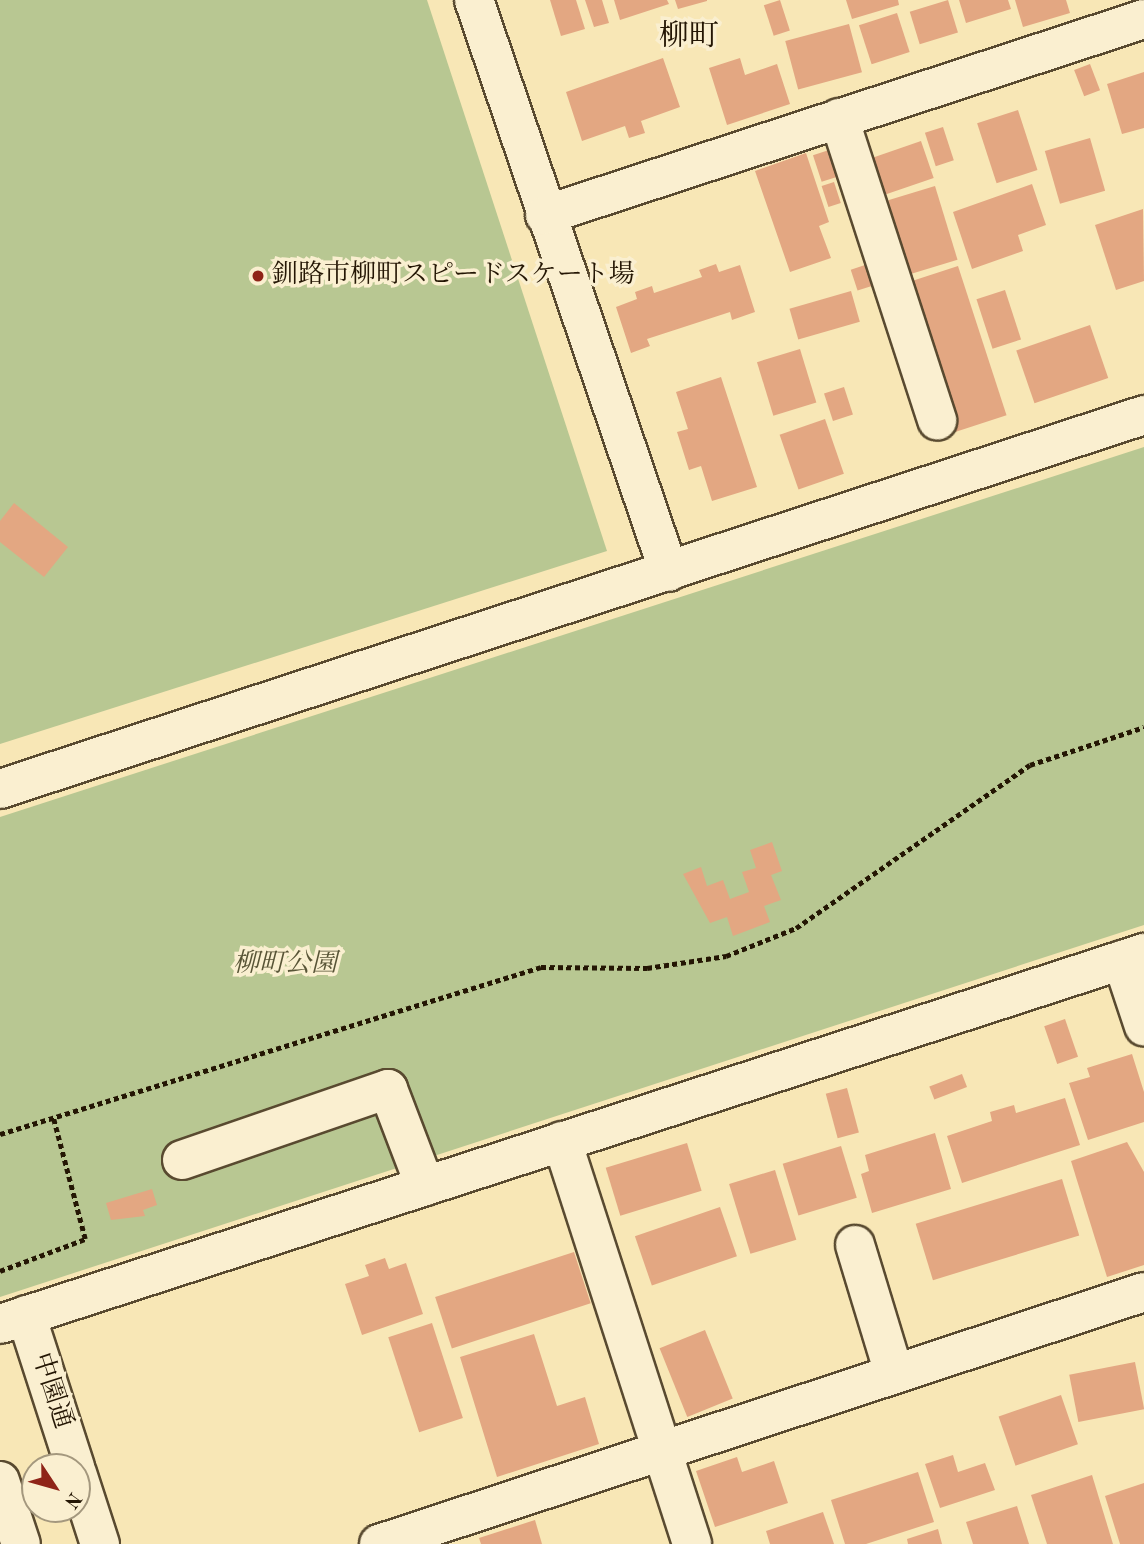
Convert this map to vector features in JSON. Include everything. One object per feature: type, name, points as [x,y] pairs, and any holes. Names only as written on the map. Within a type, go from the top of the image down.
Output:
[{"type":"street","points":[[474,0],[545,215],[669,572]]},
{"type":"street","points":[[545,215],[1144,19]]},
{"type":"street","points":[[839,118],[937,420]]},
{"type":"street","points":[[0,789],[1144,415]]},
{"type":"street","points":[[13,1320],[1133,956],[1144,1026]]},
{"type":"street","points":[[182,1160],[387,1089],[425,1186]]},
{"type":"street","points":[[562,1142],[692,1544]]},
{"type":"street","points":[[855,1245],[894,1373]]},
{"type":"street","points":[[379,1544],[661,1448],[1144,1292]]},
{"type":"street","name":"中園通","points":[[13,1320],[69,1453]]},
{"type":"street","points":[[0,1481],[21,1544]]},
{"type":"street","points":[[91,1516],[100,1544]]},
{"type":"path","points":[[0,1134],[541,967],[647,968],[726,956],[796,928],[1030,765],[1144,727]]},
{"type":"path","points":[[0,1270],[85,1239],[53,1117]]},
{"type":"green space","name":"釧路市柳町スピードスケート場","points":[[0,0],[427,0],[607,551],[0,744]]},
{"type":"green space","name":"柳町公園","points":[[1144,447],[1144,925],[0,1297],[0,817]]},
{"type":"building","points":[[550,0],[576,0],[585,29],[561,36]]},
{"type":"building","points":[[585,0],[602,0],[609,23],[594,27]]},
{"type":"building","points":[[614,0],[667,0],[669,4],[620,20]]},
{"type":"building","points":[[675,0],[707,0],[707,1],[678,9]]},
{"type":"building","points":[[780,0],[790,30],[774,36],[764,5]]},
{"type":"building","points":[[846,0],[898,0],[899,5],[852,19]]},
{"type":"building","points":[[948,0],[958,33],[920,44],[910,12]]},
{"type":"building","points":[[959,0],[1008,0],[1011,9],[966,23]]},
{"type":"building","points":[[1015,0],[1066,0],[1070,13],[1023,27]]},
{"type":"building","points":[[897,13],[910,52],[872,64],[859,25]]},
{"type":"building","points":[[849,24],[862,72],[798,89],[785,41]]},
{"type":"building","points":[[663,58],[680,107],[641,121],[645,133],[629,138],[625,126],[582,141],[566,92]]},
{"type":"building","points":[[740,58],[745,75],[777,64],[790,104],[727,125],[709,68]]},
{"type":"building","points":[[1090,64],[1100,90],[1084,96],[1074,70]]},
{"type":"building","points":[[1144,72],[1144,128],[1122,134],[1107,84]]},
{"type":"building","points":[[1018,110],[1037,170],[997,183],[977,123]]},
{"type":"building","points":[[943,127],[954,160],[936,166],[925,133]]},
{"type":"building","points":[[1090,138],[1105,191],[1060,204],[1045,151]]},
{"type":"building","points":[[921,141],[934,178],[872,199],[860,162]]},
{"type":"building","points":[[832,149],[841,176],[822,182],[813,155]]},
{"type":"building","points":[[806,153],[829,222],[819,226],[831,258],[790,272],[755,171]]},
{"type":"building","points":[[834,182],[841,203],[828,207],[822,186]]},
{"type":"building","points":[[1032,184],[1046,225],[1018,235],[1023,251],[972,269],[953,212]]},
{"type":"building","points":[[935,186],[958,260],[911,274],[888,200]]},
{"type":"building","points":[[1143,209],[1144,281],[1116,290],[1095,225]]},
{"type":"building","points":[[716,264],[719,272],[740,265],[755,312],[732,320],[730,312],[647,339],[650,346],[631,353],[616,307],[637,299],[635,292],[652,286],[654,293],[702,277],[699,270]]},
{"type":"building","points":[[865,265],[872,286],[858,291],[851,270]]},
{"type":"building","points":[[958,266],[1007,415],[955,432],[907,283]]},
{"type":"building","points":[[1005,290],[1021,339],[993,349],[976,299]]},
{"type":"building","points":[[851,291],[860,322],[798,339],[789,309]]},
{"type":"building","points":[[1090,325],[1108,378],[1034,403],[1016,350]]},
{"type":"building","points":[[800,349],[816,403],[773,416],[757,362]]},
{"type":"building","points":[[721,377],[757,487],[712,501],[701,466],[689,470],[677,432],[688,429],[676,392]]},
{"type":"building","points":[[844,387],[853,415],[833,421],[824,393]]},
{"type":"building","points":[[825,419],[844,474],[798,489],[780,435]]},
{"type":"building","points":[[14,503],[68,547],[44,577],[0,542],[0,521]]},
{"type":"building","points":[[772,842],[782,871],[771,875],[781,900],[764,906],[770,922],[733,936],[727,917],[710,923],[683,874],[701,867],[707,886],[723,880],[730,899],[749,892],[742,872],[756,868],[750,850]]},
{"type":"building","points":[[1065,1019],[1078,1057],[1057,1064],[1044,1026]]},
{"type":"building","points":[[1132,1054],[1144,1092],[1144,1122],[1088,1140],[1069,1083],[1090,1077],[1087,1068]]},
{"type":"building","points":[[962,1074],[967,1087],[934,1100],[929,1087]]},
{"type":"building","points":[[847,1088],[859,1132],[838,1138],[826,1094]]},
{"type":"building","points":[[1065,1098],[1080,1145],[962,1183],[947,1136],[992,1121],[990,1112],[1014,1105],[1016,1113]]},
{"type":"building","points":[[935,1133],[951,1189],[872,1213],[861,1174],[869,1171],[865,1155]]},
{"type":"building","points":[[1127,1142],[1144,1172],[1144,1265],[1107,1277],[1071,1161]]},
{"type":"building","points":[[687,1143],[702,1191],[620,1216],[606,1168]]},
{"type":"building","points":[[841,1146],[857,1198],[798,1215],[783,1164]]},
{"type":"building","points":[[775,1170],[796,1240],[750,1254],[729,1184]]},
{"type":"building","points":[[1062,1179],[1079,1235],[933,1280],[916,1224]]},
{"type":"building","points":[[152,1189],[157,1205],[143,1210],[145,1216],[111,1220],[106,1203]]},
{"type":"building","points":[[720,1207],[737,1256],[652,1285],[635,1236]]},
{"type":"building","points":[[574,1252],[591,1303],[452,1348],[435,1297]]},
{"type":"building","points":[[385,1258],[389,1269],[406,1263],[423,1314],[362,1335],[345,1284],[369,1276],[365,1265]]},
{"type":"building","points":[[432,1323],[463,1418],[419,1432],[388,1337]]},
{"type":"building","points":[[705,1330],[733,1399],[687,1417],[660,1348]]},
{"type":"building","points":[[534,1334],[557,1406],[585,1397],[599,1444],[497,1477],[460,1357]]},
{"type":"building","points":[[1135,1362],[1144,1409],[1078,1422],[1069,1375]]},
{"type":"building","points":[[1061,1395],[1078,1444],[1016,1466],[999,1416]]},
{"type":"building","points":[[953,1455],[958,1472],[985,1463],[995,1490],[940,1508],[925,1464]]},
{"type":"building","points":[[737,1457],[742,1472],[774,1461],[788,1503],[715,1527],[696,1471]]},
{"type":"building","points":[[918,1472],[934,1522],[866,1544],[845,1544],[831,1500]]},
{"type":"building","points":[[1092,1475],[1113,1544],[1047,1544],[1031,1495]]},
{"type":"building","points":[[1144,1483],[1144,1544],[1120,1544],[1105,1496]]},
{"type":"building","points":[[1017,1506],[1029,1544],[973,1544],[966,1522]]},
{"type":"building","points":[[823,1512],[834,1544],[770,1544],[766,1531]]},
{"type":"building","points":[[535,1520],[542,1544],[481,1544],[479,1538]]},
{"type":"building","points":[[938,1529],[942,1544],[908,1544],[907,1539]]},
{"type":"place","name":"釧路市柳町スピードスケート場","points":[[258,276]]},
{"type":"district","name":"柳町","points":[[689,37]]}]
